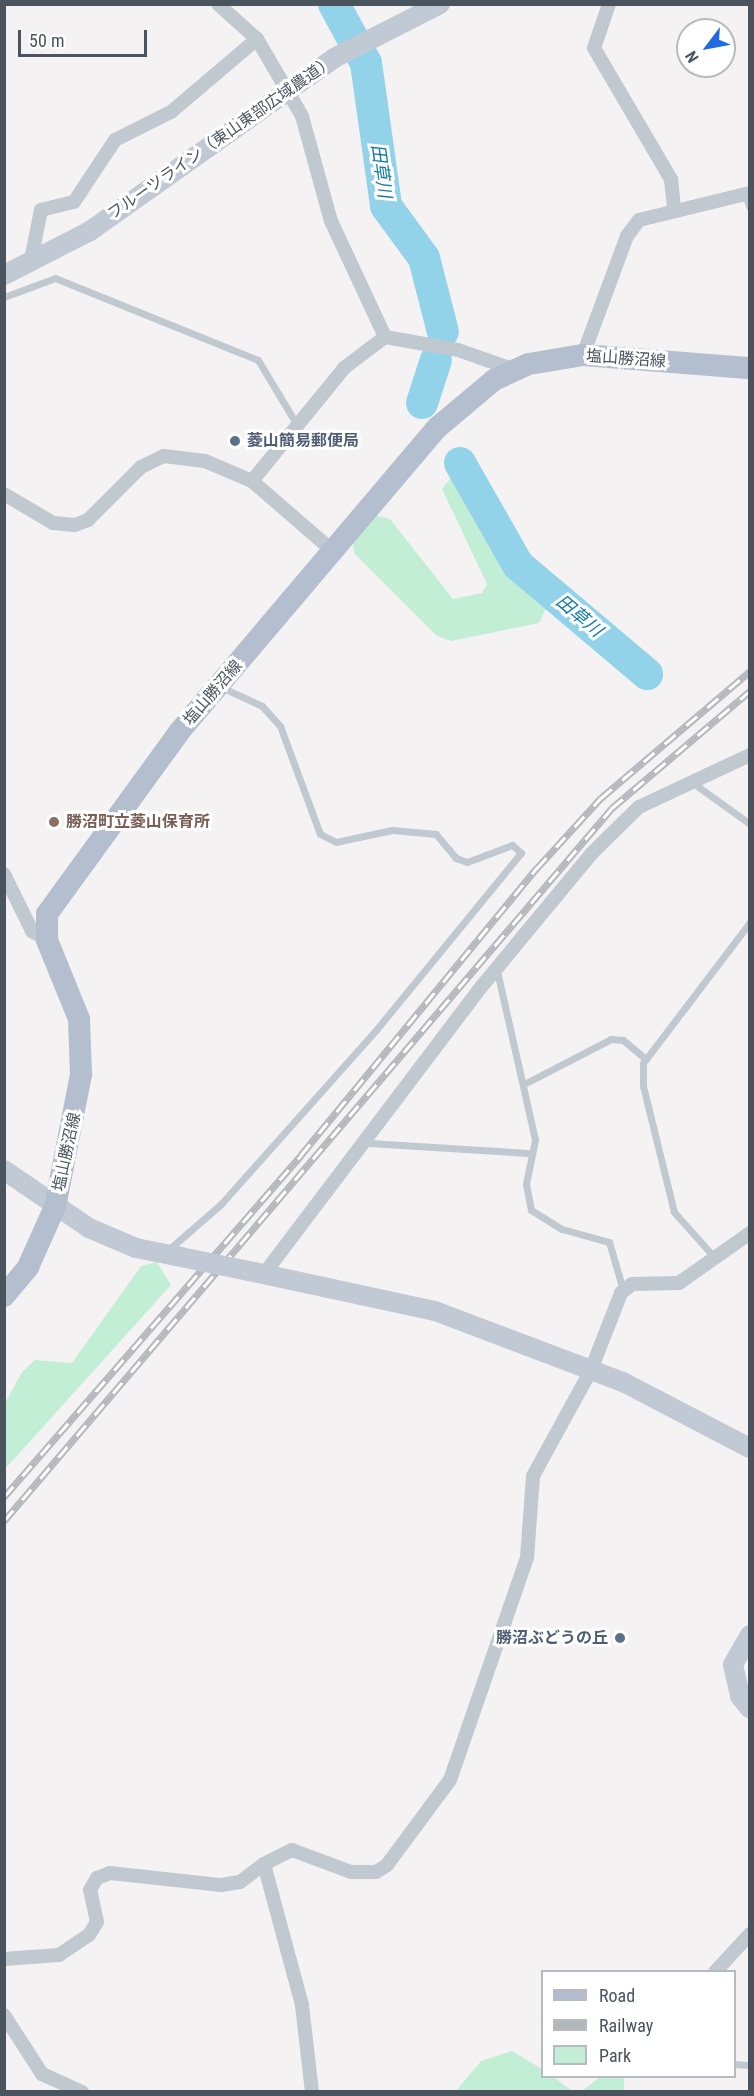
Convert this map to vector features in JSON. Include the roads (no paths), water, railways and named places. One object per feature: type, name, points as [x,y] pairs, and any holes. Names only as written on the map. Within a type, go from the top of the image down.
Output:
[{"type":"main road","name":"塩山勝沼線","points":[[4,1296],[28,1267],[55,1207],[82,1046],[79,1019],[47,939],[47,914],[179,732],[334,552],[438,426],[469,398],[514,370],[583,355],[750,368]]},
{"type":"street","points":[[218,4],[257,39],[302,116],[331,220],[385,337]]},
{"type":"street","name":"フルーツライン（東山東部広域農道）","points":[[4,275],[30,266],[90,231],[334,58],[440,4]]},
{"type":"street","points":[[609,4],[594,48],[671,179],[674,209]]},
{"type":"street","points":[[30,266],[41,210],[74,202],[115,140],[171,112],[257,39]]},
{"type":"street","points":[[583,355],[627,236],[639,220],[674,209],[748,199]]},
{"type":"street","points":[[252,482],[344,368],[385,337],[458,350],[514,370]]},
{"type":"street","points":[[4,494],[54,523],[75,525],[88,520],[141,466],[164,456],[205,461],[252,482],[334,552]]},
{"type":"street","points":[[259,1273],[369,1143],[497,971],[592,853],[639,807],[750,755]]},
{"type":"street","points":[[4,874],[32,931],[47,939]]},
{"type":"street","points":[[4,1170],[55,1207],[89,1228],[172,1256],[435,1311],[591,1370],[750,1448]]},
{"type":"street","points":[[4,1959],[59,1954],[89,1935],[97,1922],[90,1890],[97,1878],[110,1873],[221,1885],[240,1882],[264,1864],[292,1850],[351,1872],[376,1872],[450,1780],[527,1558],[533,1476],[591,1370],[624,1291],[632,1284],[680,1283],[717,1260],[750,1233]]},
{"type":"street","points":[[750,1635],[732,1665],[740,1696],[750,1709]]},
{"type":"street","points":[[264,1864],[302,2005],[312,2091]]},
{"type":"street","points":[[716,1970],[750,1934]]},
{"type":"street","points":[[4,2015],[42,2074],[82,2091]]},
{"type":"lane","points":[[4,297],[55,278],[258,360],[297,425]]},
{"type":"lane","points":[[172,1256],[276,1143],[521,853],[512,845],[467,862],[456,858],[436,834],[392,830],[336,842],[320,834],[280,726],[262,706],[219,686]]},
{"type":"lane","points":[[691,781],[750,824]]},
{"type":"lane","points":[[717,1260],[674,1212],[643,1086],[646,1059],[750,922]]},
{"type":"lane","points":[[497,971],[526,1083],[535,1140],[528,1153],[531,1210],[562,1229],[609,1242],[624,1291]]},
{"type":"lane","points":[[526,1083],[611,1039],[623,1040],[646,1059]]},
{"type":"lane","points":[[369,1143],[528,1153]]},
{"type":"waterway","name":"田草川","points":[[334,4],[366,63],[386,206],[424,258],[443,332]]},
{"type":"waterway","name":"田草川","points":[[422,403],[436,360]]},
{"type":"waterway","name":"田草川","points":[[460,463],[518,565],[647,674]]},
{"type":"railway","points":[[4,1497],[301,1155],[537,868],[601,798],[750,671]]},
{"type":"railway","points":[[4,1521],[612,808],[750,691]]},
{"type":"place","name":"菱山簡易郵便局","points":[[235,441]]},
{"type":"place","name":"勝沼町立菱山保育所","points":[[54,822]]},
{"type":"place","name":"勝沼ぶどうの丘","points":[[620,1638]]}]
